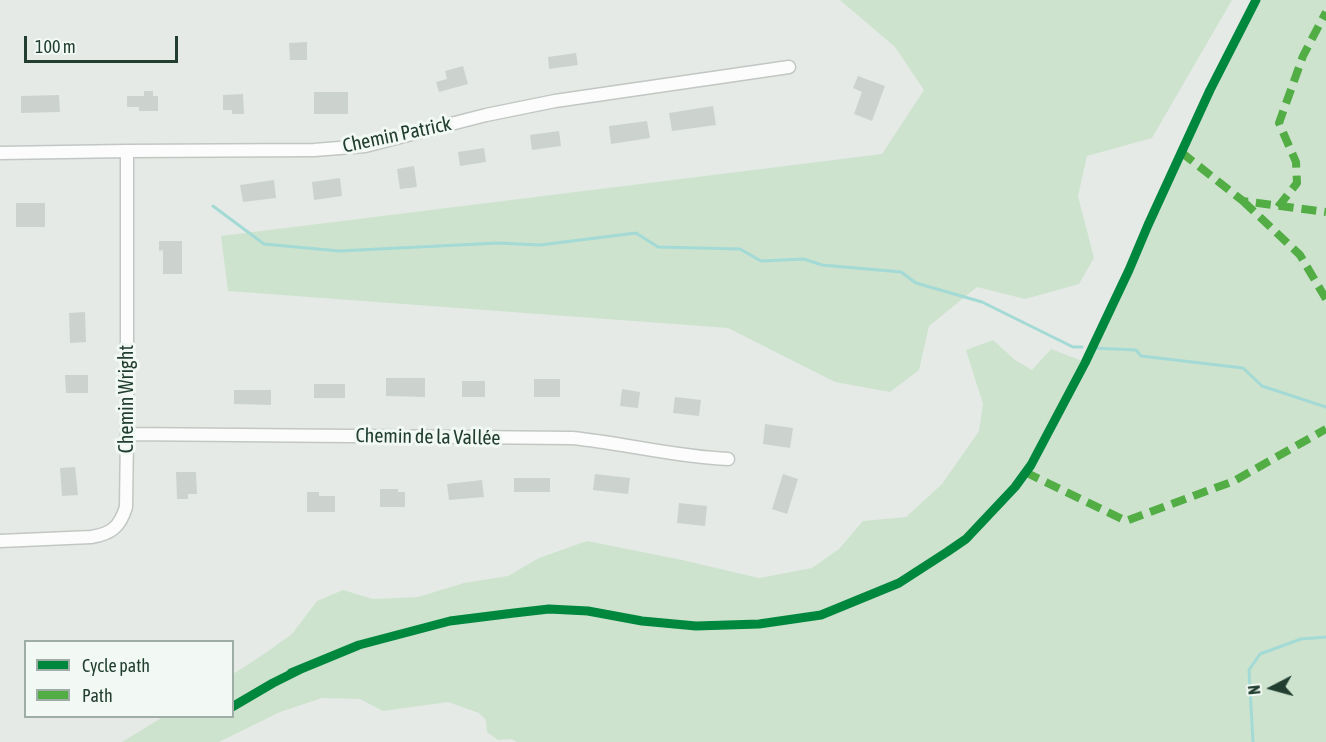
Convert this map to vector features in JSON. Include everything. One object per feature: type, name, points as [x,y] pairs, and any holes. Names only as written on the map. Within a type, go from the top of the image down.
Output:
[{"type":"street","name":"Chemin Patrick","points":[[0,153],[314,150],[365,146],[486,115],[555,101],[789,67]]},
{"type":"street","name":"Chemin Wright","points":[[0,541],[91,537],[109,532],[123,517],[126,507],[127,434],[127,151]]},
{"type":"street","name":"Chemin de la Vallée","points":[[127,434],[572,438],[700,458],[728,459]]},
{"type":"green space","points":[[840,0],[1232,0],[1152,138],[1087,156],[1078,196],[1094,258],[1079,284],[1025,299],[977,287],[929,326],[919,370],[890,392],[835,382],[728,328],[228,291],[221,236],[882,154],[924,90],[895,47]]},
{"type":"green space","points":[[1254,0],[1326,0],[1326,742],[517,742],[511,739],[498,740],[487,732],[486,720],[479,713],[448,702],[383,711],[360,699],[322,698],[280,712],[219,742],[122,742],[161,718],[234,718],[234,673],[292,634],[317,601],[343,590],[373,599],[418,597],[464,583],[508,576],[539,558],[587,541],[759,578],[812,568],[839,549],[863,521],[906,517],[942,484],[979,431],[983,404],[966,350],[993,340],[1015,360],[1032,370],[1051,349],[1085,362]]},
{"type":"building","points":[[307,42],[307,60],[290,60],[289,43]]},
{"type":"building","points":[[576,53],[578,65],[549,69],[548,57]]},
{"type":"building","points":[[463,66],[468,84],[439,92],[436,82],[447,79],[445,71]]},
{"type":"building","points":[[858,76],[885,86],[872,121],[854,114],[862,92],[853,88]]},
{"type":"building","points":[[144,91],[153,91],[153,96],[158,96],[158,111],[139,111],[139,107],[127,107],[127,96],[144,96]]},
{"type":"building","points":[[314,92],[348,92],[348,114],[314,114]]},
{"type":"building","points":[[243,94],[244,114],[232,114],[232,110],[223,110],[223,95]]},
{"type":"building","points":[[59,95],[60,112],[21,113],[21,96]]},
{"type":"building","points":[[713,106],[716,125],[672,131],[669,113]]},
{"type":"building","points":[[647,121],[650,138],[611,144],[609,126]]},
{"type":"building","points":[[559,131],[561,146],[532,150],[530,135]]},
{"type":"building","points":[[484,148],[486,162],[460,166],[458,152]]},
{"type":"building","points":[[414,166],[417,187],[400,189],[397,169]]},
{"type":"building","points":[[340,178],[342,196],[314,200],[312,182]]},
{"type":"building","points":[[274,180],[276,198],[243,202],[240,185]]},
{"type":"building","points":[[16,203],[45,203],[45,227],[16,227]]},
{"type":"building","points":[[159,241],[182,241],[182,274],[163,274],[163,250],[159,251]]},
{"type":"building","points":[[85,312],[86,342],[70,343],[69,313]]},
{"type":"building","points":[[65,375],[88,375],[88,393],[66,393]]},
{"type":"building","points":[[386,378],[425,378],[425,397],[386,396]]},
{"type":"building","points":[[534,379],[560,379],[560,397],[534,397]]},
{"type":"building","points":[[462,381],[485,381],[485,397],[462,397]]},
{"type":"building","points":[[314,384],[345,384],[345,398],[314,398]]},
{"type":"building","points":[[622,389],[640,392],[638,408],[620,406]]},
{"type":"building","points":[[234,390],[271,390],[271,405],[234,404]]},
{"type":"building","points":[[675,397],[701,400],[699,416],[673,413]]},
{"type":"building","points":[[765,424],[793,428],[790,448],[763,444]]},
{"type":"building","points":[[75,467],[78,495],[62,496],[60,468]]},
{"type":"building","points":[[176,472],[196,472],[197,494],[188,494],[188,499],[177,499]]},
{"type":"building","points":[[595,474],[630,478],[628,494],[593,490]]},
{"type":"building","points":[[783,474],[798,479],[787,514],[772,509]]},
{"type":"building","points":[[514,478],[550,478],[550,492],[514,492]]},
{"type":"building","points":[[482,480],[484,497],[449,500],[447,484]]},
{"type":"building","points":[[380,489],[398,489],[398,492],[405,492],[405,507],[380,507]]},
{"type":"building","points":[[307,492],[319,492],[319,496],[335,496],[335,512],[307,512]]},
{"type":"building","points":[[679,503],[707,506],[705,526],[677,523]]},
{"type":"waterway","points":[[213,206],[264,244],[339,251],[498,243],[540,245],[636,233],[658,247],[740,249],[761,261],[804,259],[822,265],[901,272],[916,283],[982,302],[1073,347],[1082,347]]},
{"type":"waterway","points":[[1093,348],[1136,350],[1141,356],[1243,368],[1262,386],[1326,407]]},
{"type":"waterway","points":[[1253,742],[1249,670],[1260,654],[1301,639],[1326,637]]},
{"type":"marked path","points":[[1278,207],[1297,183],[1296,162],[1279,123],[1303,56],[1326,12]]},
{"type":"marked path","points":[[1181,152],[1243,201],[1326,212]]},
{"type":"marked path","points":[[1243,201],[1300,255],[1326,299]]},
{"type":"marked path","points":[[1025,472],[1126,521],[1234,481],[1326,429]]},
{"type":"cycle path","points":[[291,673],[359,645],[450,621],[549,609],[588,611],[642,621],[696,626],[759,624],[821,615],[899,583],[966,539],[1015,487],[1031,465],[1085,363],[1210,90],[1256,0]]},
{"type":"cycle path","points":[[234,706],[301,669]]}]
